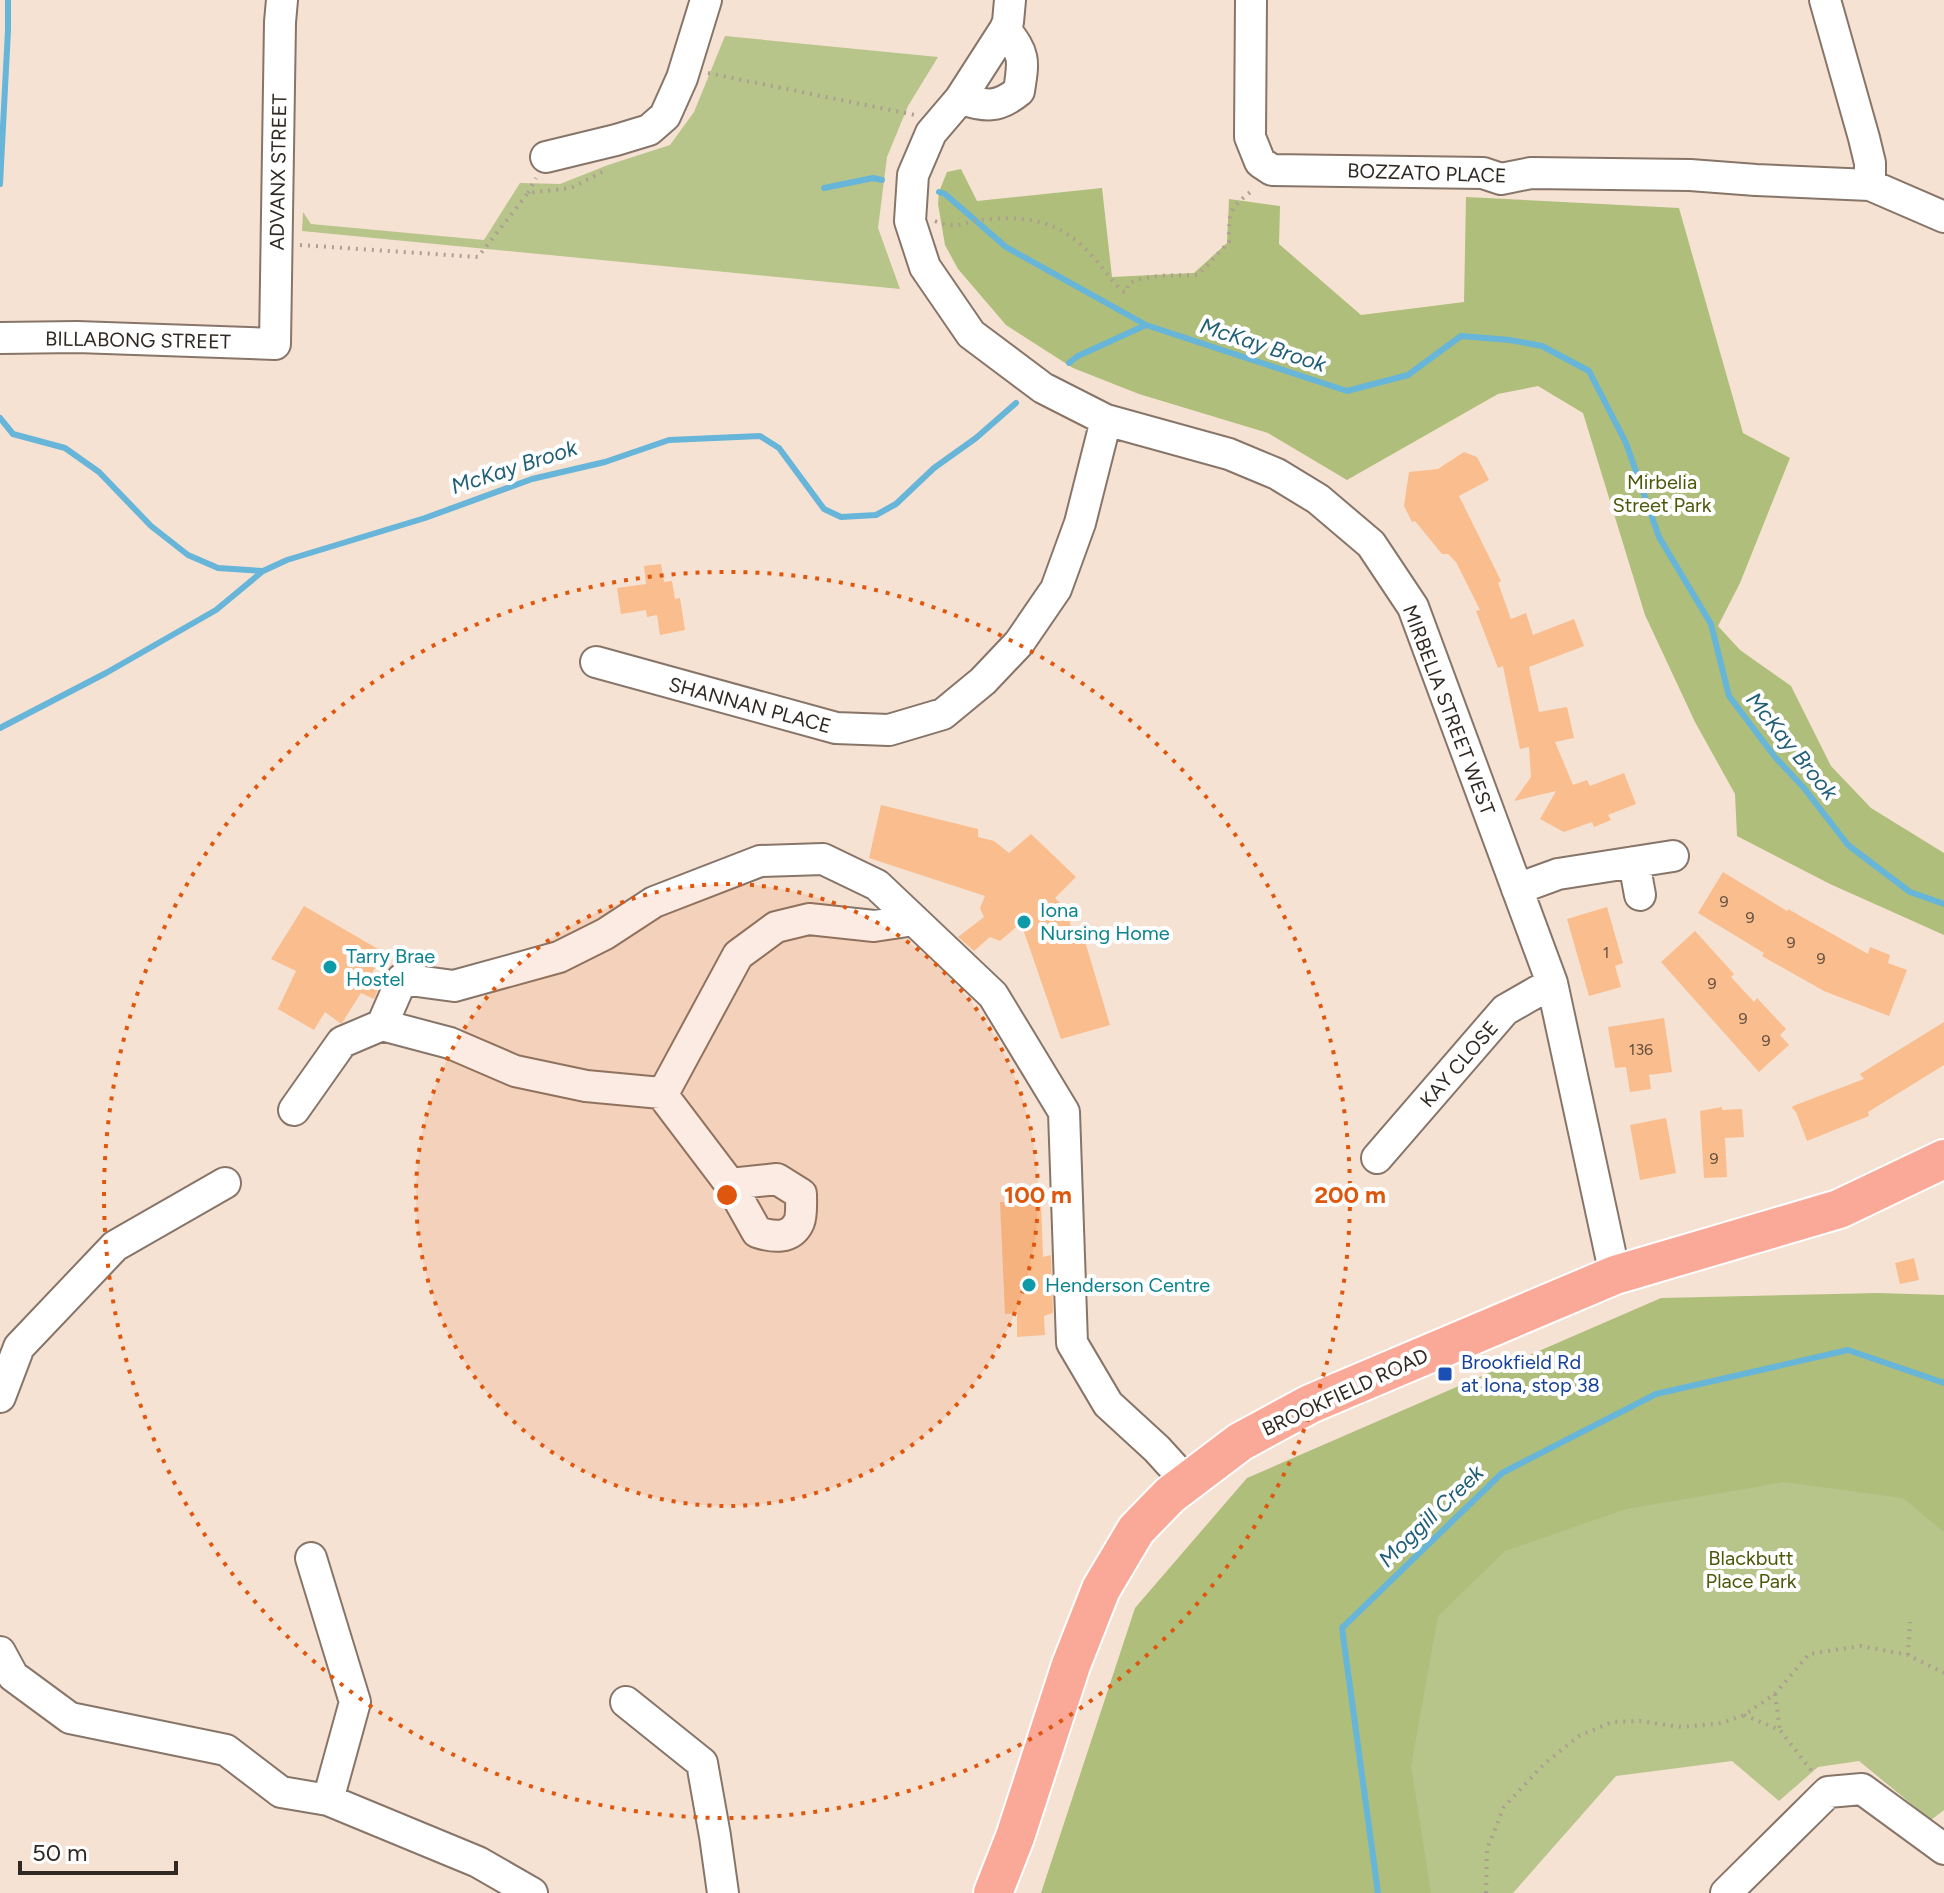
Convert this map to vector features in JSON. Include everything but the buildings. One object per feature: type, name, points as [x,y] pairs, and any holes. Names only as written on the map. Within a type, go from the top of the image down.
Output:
[{"type":"main road","name":"BROOKFIELD ROAD","points":[[993,1893],[1015,1837],[1071,1665],[1101,1589],[1136,1530],[1170,1495],[1240,1442],[1310,1404],[1615,1275],[1839,1209],[1944,1159]]},
{"type":"street","name":"ADVANX STREET","points":[[275,344],[282,0]]},
{"type":"street","points":[[546,157],[649,130],[665,116],[682,78],[706,0]]},
{"type":"street","points":[[1251,0],[1250,137],[1260,162],[1272,170]]},
{"type":"street","points":[[1825,0],[1864,138],[1870,163],[1870,185]]},
{"type":"street","points":[[960,99],[984,105],[1004,103],[1019,91],[1022,71],[1020,49],[1007,15]]},
{"type":"street","name":"MIRBELIA STREET WEST","points":[[1007,15],[960,99],[931,133],[913,175],[910,221],[925,267],[971,334],[1043,388],[1106,420],[1229,454],[1277,474],[1318,499],[1371,544],[1413,607],[1552,983],[1615,1275]]},
{"type":"street","name":"BOZZATO PLACE","points":[[1272,170],[1483,173],[1501,179],[1531,173],[1690,175],[1870,185],[1944,217]]},
{"type":"street","name":"BILLABONG STREET","points":[[0,338],[77,337],[275,344]]},
{"type":"street","name":"SHANNAN PLACE","points":[[596,662],[836,728],[889,730],[943,714],[983,681],[1019,643],[1056,589],[1080,523],[1106,420]]},
{"type":"street","points":[[1517,889],[1558,874],[1673,856]]},
{"type":"street","points":[[382,1025],[402,979],[454,986],[559,957],[605,934],[654,902],[760,861],[823,859],[877,885],[993,995],[1064,1112],[1072,1343],[1108,1404],[1157,1449],[1187,1482]]},
{"type":"street","points":[[1634,862],[1640,895]]},
{"type":"street","points":[[294,1110],[342,1042],[382,1025],[450,1043],[515,1071],[586,1086],[661,1093],[738,955],[776,927],[809,919],[874,926],[914,920]]},
{"type":"street","name":"KAY CLOSE","points":[[1377,1158],[1505,1010],[1552,983]]},
{"type":"street","points":[[661,1093],[730,1184]]},
{"type":"street","points":[[0,1397],[19,1347],[115,1246],[225,1183]]},
{"type":"street","points":[[311,1558],[355,1702],[328,1800]]},
{"type":"street","points":[[0,1652],[13,1676],[70,1718],[226,1750],[281,1792],[328,1800],[478,1862],[532,1893]]},
{"type":"street","points":[[626,1702],[702,1763],[723,1893]]},
{"type":"street","points":[[1726,1893],[1828,1792],[1862,1789],[1944,1849]]},
{"type":"path","points":[[932,220],[950,227],[982,219],[1018,217],[1045,222],[1083,246],[1124,292],[1128,284],[1150,276],[1198,275],[1229,242],[1230,214],[1235,204],[1272,170]]},
{"type":"path","points":[[1908,1655],[1910,1622]]},
{"type":"path","points":[[1486,1893],[1487,1849],[1504,1807],[1544,1764],[1579,1736],[1612,1722],[1640,1721],[1682,1727],[1722,1723],[1744,1715],[1775,1694],[1809,1654],[1861,1646],[1908,1655],[1944,1673]]},
{"type":"path","points":[[1775,1694],[1780,1730]]},
{"type":"path","points":[[1744,1715],[1780,1730],[1828,1792]]},
{"type":"green space","points":[[725,36],[938,57],[908,106],[887,157],[878,228],[900,289],[302,231],[303,212],[311,224],[484,240],[520,183],[560,184],[670,145],[694,112]]},
{"type":"green space","name":"Mirbelia Street Park","points":[[961,169],[977,201],[1102,188],[1112,277],[1194,273],[1227,243],[1229,199],[1280,206],[1279,244],[1361,315],[1464,302],[1466,197],[1679,208],[1743,433],[1790,458],[1740,583],[1718,626],[1740,650],[1791,686],[1831,766],[1871,808],[1944,853],[1944,935],[1830,884],[1737,836],[1735,794],[1695,722],[1645,615],[1583,413],[1538,386],[1498,394],[1347,480],[1268,433],[1139,394],[1073,368],[1006,325],[958,269],[945,245],[939,192],[947,172]]},
{"type":"green space","points":[[1878,1293],[1944,1295],[1944,1532],[1903,1498],[1784,1482],[1626,1509],[1505,1551],[1438,1616],[1411,1766],[1431,1893],[1041,1893],[1135,1608],[1247,1478],[1661,1298]]},
{"type":"green space","name":"Blackbutt Place Park","points":[[1944,1383],[1944,1810],[1931,1820],[1859,1761],[1818,1767],[1779,1801],[1732,1761],[1616,1776],[1513,1893],[1378,1893],[1342,1628],[1502,1473]]},
{"type":"waterway","points":[[0,184],[8,0]]},
{"type":"waterway","points":[[824,188],[873,178],[882,180]]},
{"type":"waterway","name":"McKay Brook","points":[[939,192],[1006,247],[1146,325],[1347,391],[1408,375],[1461,336],[1542,346],[1589,371],[1626,443],[1659,537],[1711,624],[1729,696],[1848,845],[1910,892],[1944,904]]},
{"type":"waterway","name":"McKay Brook","points":[[1069,363],[1146,325]]},
{"type":"waterway","name":"McKay Brook","points":[[0,728],[106,673],[216,610],[263,571],[287,560],[425,518],[532,479],[605,462],[669,440],[760,436],[779,448],[824,509],[841,517],[876,515],[896,504],[934,468],[976,438],[1016,403]]},
{"type":"waterway","points":[[0,418],[13,434],[65,448],[99,472],[151,526],[188,555],[218,568],[263,571]]},
{"type":"waterway","name":"Moggill Creek","points":[[1378,1893],[1342,1628],[1502,1473],[1656,1394],[1848,1350],[1944,1383]]},
{"type":"place","name":"Iona Nursing Home","points":[[1024,922]]},
{"type":"place","name":"Tarry Brae Hostel","points":[[330,967]]},
{"type":"place","name":"Henderson Centre","points":[[1029,1285]]},
{"type":"place","name":"Brookfield Rd at Iona, stop 38","points":[[1445,1374]]}]
